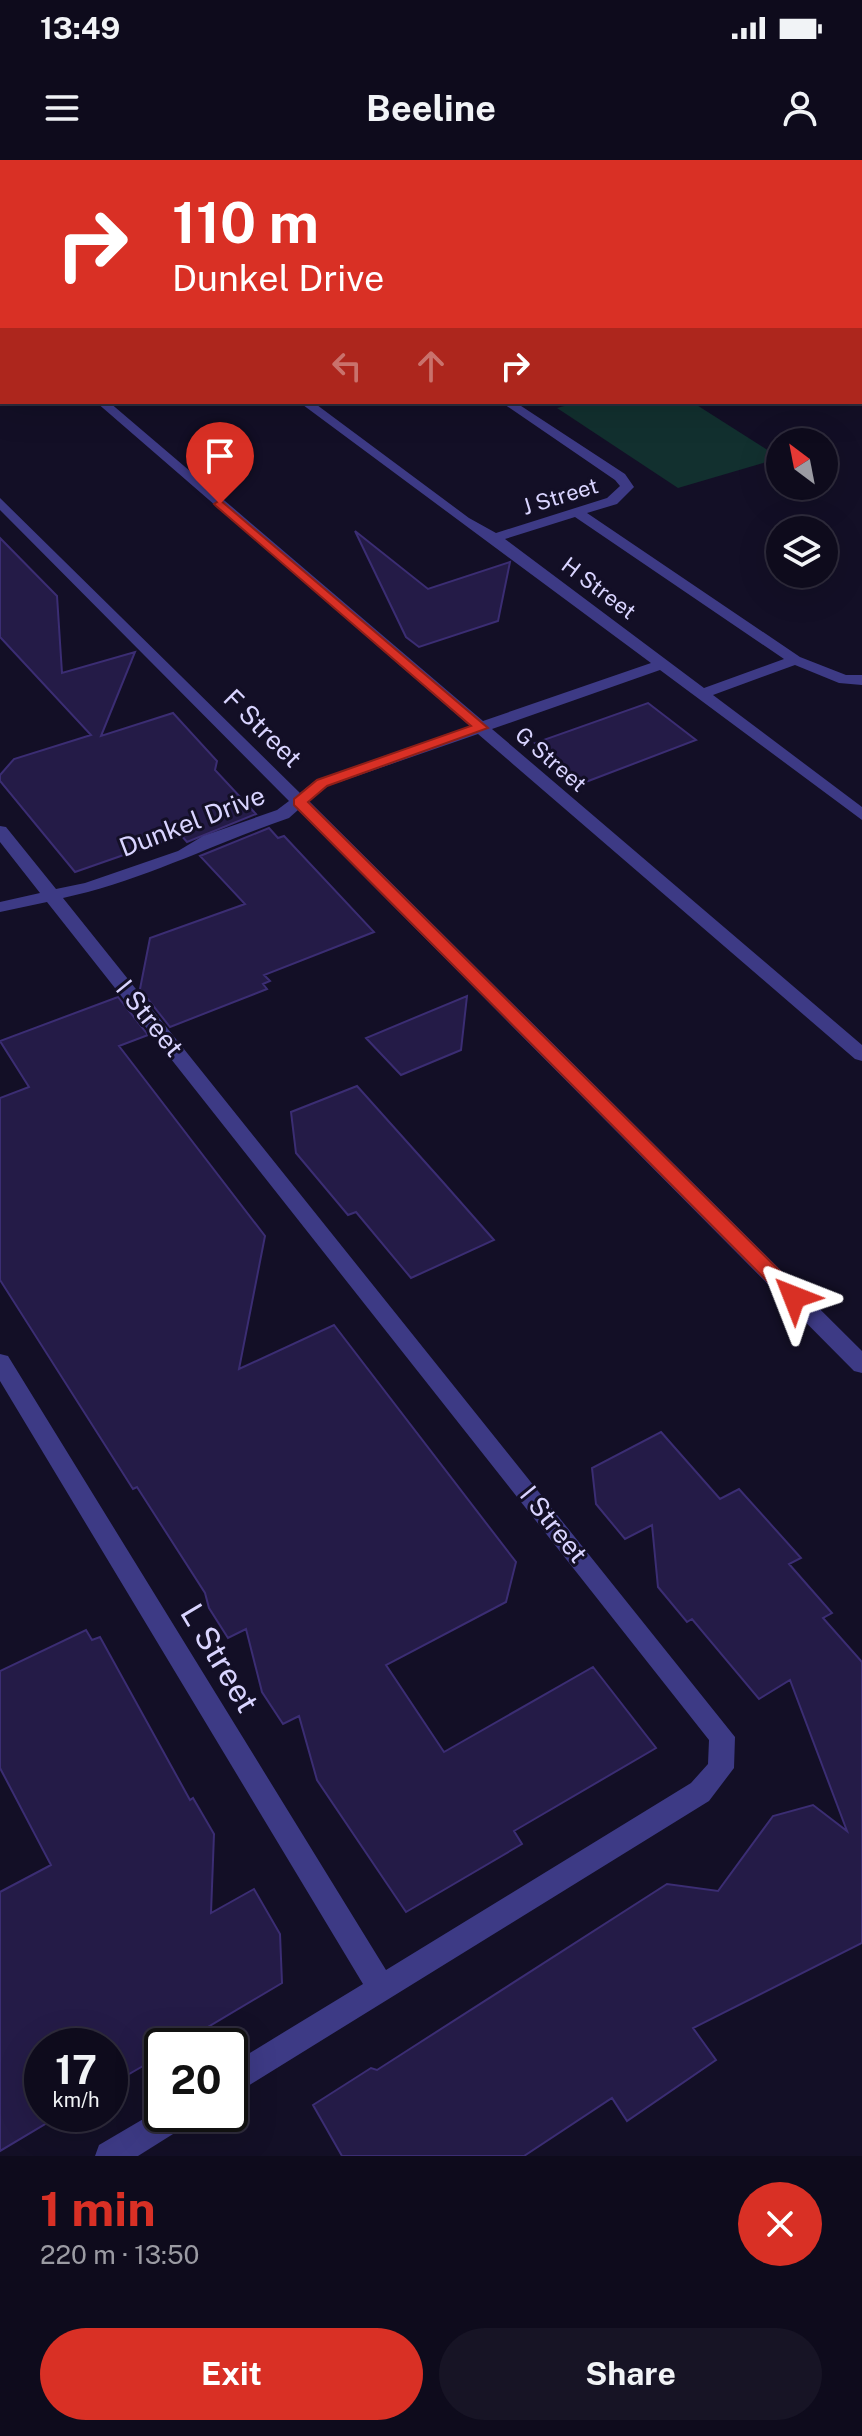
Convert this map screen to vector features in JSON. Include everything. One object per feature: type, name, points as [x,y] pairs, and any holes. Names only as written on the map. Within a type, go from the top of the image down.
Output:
[{"type":"lane","name":"G Street","points":[[104,404],[862,1055]]},
{"type":"lane","name":"H Street","points":[[308,404],[464,521],[495,538],[862,815]]},
{"type":"lane","name":"J Street","points":[[495,538],[621,497],[627,487],[625,482],[510,404]]},
{"type":"lane","name":"F Street","points":[[0,502],[862,1365]]},
{"type":"lane","points":[[576,512],[795,660],[844,680],[862,680]]},
{"type":"lane","points":[[702,694],[795,660]]},
{"type":"lane","name":"Dunkel Drive","points":[[0,907],[90,887],[184,855],[209,840],[283,814],[322,783],[663,664]]},
{"type":"lane","name":"I Street","points":[[0,831],[714,1723],[722,1737],[721,1768],[713,1782],[700,1792],[248,2071]]},
{"type":"lane","name":"L Street","points":[[0,1362],[382,1989]]},
{"type":"lane","points":[[110,2156],[149,2132]]},
{"type":"green space","points":[[572,404],[695,404],[766,449],[766,462],[678,488],[557,408]]},
{"type":"building","points":[[355,531],[428,589],[510,562],[498,621],[419,647],[406,637]]},
{"type":"building","points":[[0,538],[57,596],[62,673],[135,652],[101,736],[173,713],[217,761],[215,770],[256,814],[187,842],[181,835],[75,872],[0,781],[0,775],[14,759],[91,735],[0,637]]},
{"type":"building","points":[[648,703],[696,740],[583,783],[535,743]]},
{"type":"building","points":[[269,828],[278,838],[284,836],[374,932],[264,975],[270,981],[263,984],[267,989],[170,1027],[140,989],[150,938],[245,904],[200,856]]},
{"type":"building","points":[[467,996],[461,1050],[401,1075],[366,1038]]},
{"type":"building","points":[[118,997],[148,1035],[119,1046],[265,1236],[239,1369],[334,1325],[516,1562],[506,1602],[386,1665],[444,1752],[593,1667],[656,1748],[514,1831],[522,1844],[406,1912],[317,1780],[299,1716],[283,1724],[262,1692],[246,1629],[228,1638],[209,1608],[205,1593],[137,1487],[133,1489],[0,1280],[0,1098],[29,1087],[0,1041]]},
{"type":"building","points":[[357,1086],[494,1240],[411,1278],[356,1212],[348,1215],[296,1153],[291,1112]]},
{"type":"building","points":[[661,1432],[720,1499],[739,1489],[801,1558],[789,1564],[832,1613],[823,1618],[862,1662],[862,1943],[693,2028],[716,2060],[627,2121],[612,2098],[524,2156],[342,2156],[313,2105],[371,2068],[377,2070],[667,1884],[718,1891],[773,1816],[813,1805],[847,1831],[790,1680],[759,1699],[692,1619],[687,1622],[658,1587],[652,1525],[625,1539],[596,1504],[592,1468]]},
{"type":"building","points":[[86,1630],[92,1640],[100,1637],[190,1800],[193,1798],[214,1834],[211,1913],[254,1889],[280,1934],[282,1983],[206,2028],[144,2028],[144,2065],[128,2075],[128,2028],[24,2028],[24,2132],[32,2132],[0,2151],[0,1892],[51,1865],[0,1768],[0,1671]]},
{"type":"route","points":[[220,504],[481,728],[322,783],[299,802],[794,1297]]}]
